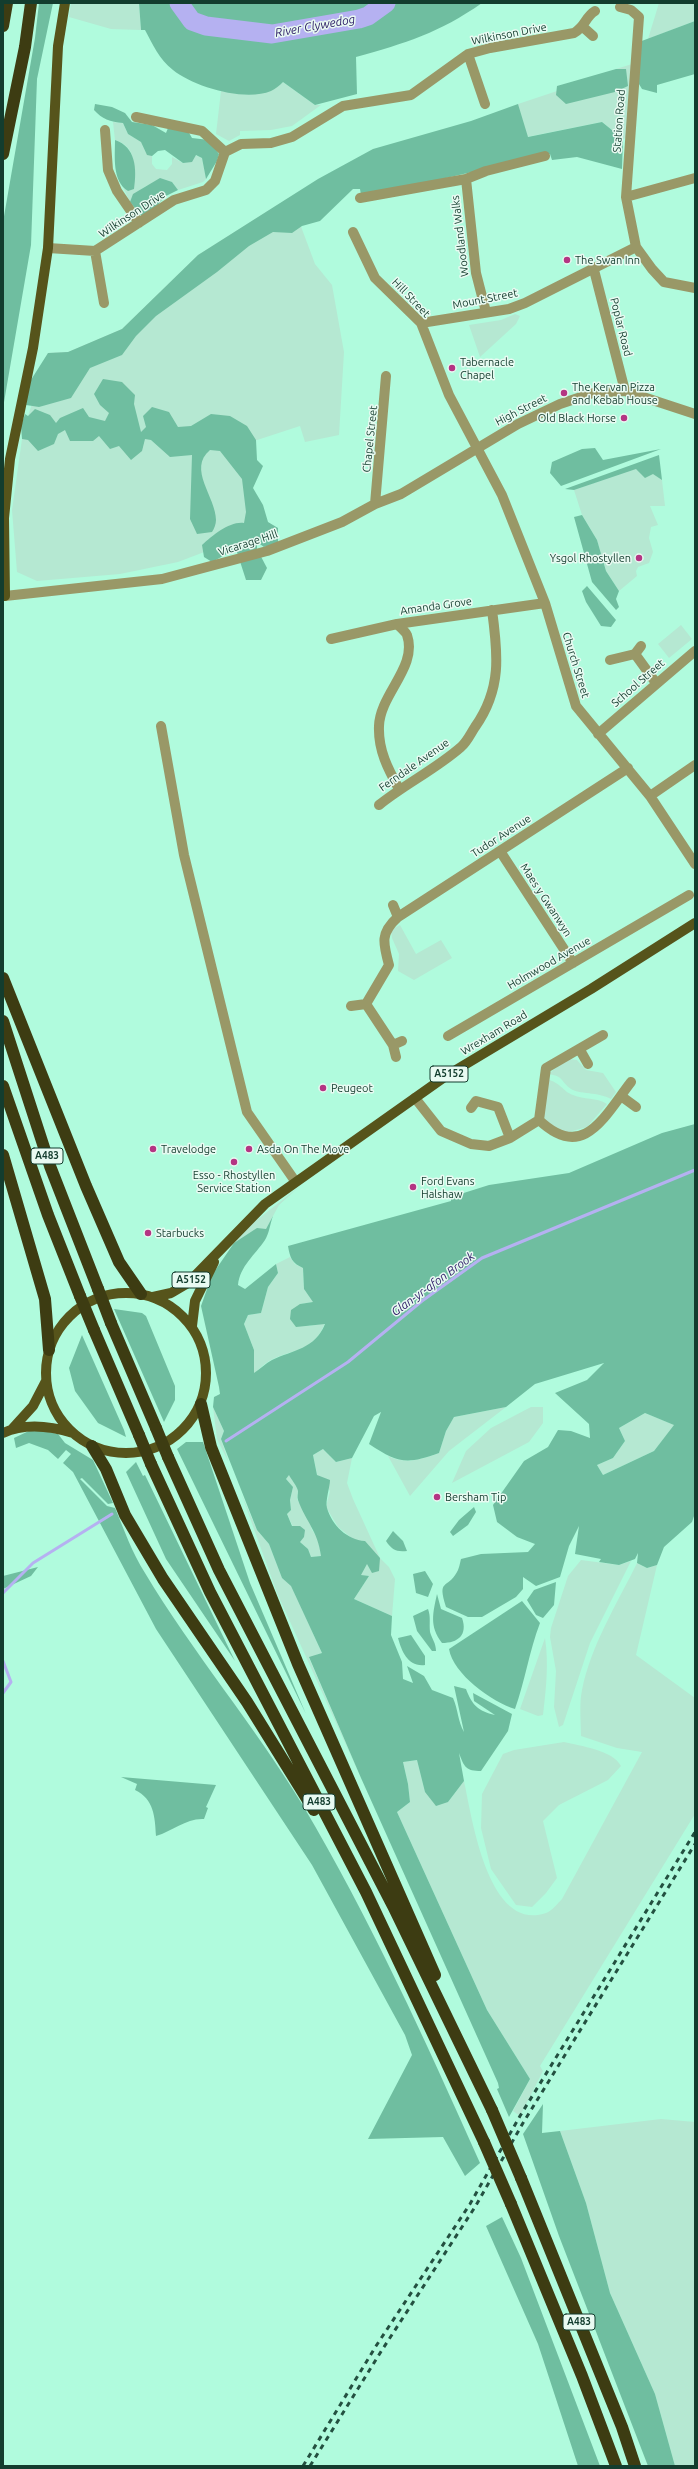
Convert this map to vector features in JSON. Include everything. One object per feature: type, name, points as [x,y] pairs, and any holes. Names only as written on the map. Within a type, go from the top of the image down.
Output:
[{"type":"highway","points":[[3,26],[7,3]]},
{"type":"highway","points":[[3,154],[25,47],[31,3]]},
{"type":"highway","points":[[3,978],[28,1046],[119,1262],[141,1294]]},
{"type":"highway","name":"A483","points":[[3,1021],[50,1166],[98,1289],[168,1457],[219,1570],[386,1892],[492,2110],[622,2427],[635,2466]]},
{"type":"highway","name":"A483","points":[[3,1086],[48,1215],[94,1330],[151,1464],[210,1592],[272,1715],[366,1892],[484,2142],[582,2376],[616,2466]]},
{"type":"highway","points":[[3,1155],[45,1299],[49,1350]]},
{"type":"highway","points":[[201,1404],[210,1447],[292,1649],[426,1951],[460,2042]]},
{"type":"highway","points":[[92,1446],[106,1469],[125,1515],[163,1579],[247,1702],[366,1892]]},
{"type":"main road","points":[[4,596],[4,518],[10,459],[33,348],[48,248],[57,60],[65,3]]},
{"type":"main road","name":"Wrexham Road","points":[[154,1297],[180,1289],[221,1250],[265,1204],[295,1181],[446,1076],[585,993],[695,923]]},
{"type":"main road","name":"Wrexham Road","points":[[192,1326],[192,1313],[199,1289],[221,1250]]},
{"type":"main road","points":[[3,1433],[13,1428],[33,1406],[46,1381],[49,1350],[57,1332],[69,1317],[84,1305],[102,1296],[115,1294],[141,1294],[154,1297],[175,1309],[192,1326],[204,1350],[207,1377],[201,1404],[188,1426],[168,1442],[137,1452],[117,1453],[92,1446],[73,1433],[55,1410],[46,1381]]},
{"type":"main road","points":[[13,1428],[40,1427],[73,1433]]},
{"type":"street","name":"Station Road","points":[[620,7],[631,10],[639,17],[626,197],[636,247]]},
{"type":"street","name":"Wilkinson Drive","points":[[48,248],[95,252],[174,200],[206,190],[215,181],[225,152],[241,144],[271,143],[292,137],[343,106],[410,95],[468,54],[490,48],[566,35],[583,27],[588,16],[595,11]]},
{"type":"street","points":[[583,27],[592,36]]},
{"type":"street","points":[[468,54],[485,104]]},
{"type":"street","points":[[136,118],[202,131],[225,152]]},
{"type":"street","points":[[105,130],[108,170],[117,191],[139,223]]},
{"type":"street","name":"Woodland Walks","points":[[360,198],[383,196],[466,179],[486,171],[545,156]]},
{"type":"street","points":[[626,197],[695,178]]},
{"type":"street","name":"Woodland Walks","points":[[466,179],[476,274],[486,312]]},
{"type":"street","name":"Hill Street","points":[[353,232],[374,278],[421,323],[449,395],[478,448]]},
{"type":"street","points":[[636,247],[652,269],[664,282],[695,288]]},
{"type":"street","name":"Mount Street","points":[[421,323],[486,312],[525,303],[594,270],[636,247]]},
{"type":"street","points":[[95,252],[104,303]]},
{"type":"street","name":"Poplar Road","points":[[594,270],[625,391]]},
{"type":"street","name":"Chapel Street","points":[[375,504],[386,376]]},
{"type":"street","points":[[625,391],[695,414]]},
{"type":"street","name":"High Street","points":[[478,448],[518,424],[560,404],[593,394],[625,391]]},
{"type":"street","name":"Vicarage Hill","points":[[4,596],[162,579],[267,551],[342,522],[375,504],[401,494],[478,448]]},
{"type":"street","name":"Church Street","points":[[478,448],[502,495],[545,603],[576,706],[650,796],[695,864]]},
{"type":"street","name":"Amanda Grove","points":[[331,639],[397,624],[545,603]]},
{"type":"street","name":"Ferndale Avenue","points":[[379,805],[399,789],[462,746],[486,712],[495,684],[498,655],[492,610]]},
{"type":"street","points":[[397,624],[407,635],[408,660],[403,673],[388,694],[378,725],[381,755],[399,789]]},
{"type":"street","points":[[610,660],[634,654],[641,646]]},
{"type":"street","name":"School Street","points":[[598,734],[695,651]]},
{"type":"street","points":[[634,654],[656,683]]},
{"type":"street","points":[[162,726],[184,855],[247,1112],[295,1181]]},
{"type":"street","points":[[650,796],[695,765]]},
{"type":"street","name":"Tudor Avenue","points":[[366,1004],[388,965],[383,943],[387,927],[398,917],[628,768]]},
{"type":"street","name":"Maes y Gwanwyn","points":[[500,851],[573,963]]},
{"type":"street","name":"Holmwood Avenue","points":[[448,1036],[573,963],[666,915],[689,895]]},
{"type":"street","points":[[393,905],[398,917]]},
{"type":"street","points":[[351,1006],[366,1004],[393,1045],[396,1057]]},
{"type":"street","points":[[539,1120],[546,1068],[580,1050],[603,1035]]},
{"type":"street","points":[[393,1045],[402,1040]]},
{"type":"street","points":[[580,1050],[588,1064]]},
{"type":"street","points":[[539,1120],[562,1137],[581,1136],[601,1120],[631,1082]]},
{"type":"street","points":[[620,1096],[636,1107]]},
{"type":"street","points":[[415,1098],[441,1131],[471,1144],[489,1146],[510,1138],[539,1120]]},
{"type":"street","points":[[471,1108],[476,1101],[498,1107],[510,1138]]},
{"type":"green space","points":[[39,3],[53,3],[37,79],[31,245],[3,408],[3,222],[35,38]]},
{"type":"green space","points":[[71,3],[139,3],[141,30],[111,29],[69,17]]},
{"type":"green space","points":[[139,3],[482,3],[451,22],[422,36],[356,57],[357,94],[315,105],[283,82],[271,91],[248,95],[234,94],[206,87],[182,76],[168,66],[157,52],[145,30],[141,30]]},
{"type":"green space","points":[[659,3],[695,3],[695,21],[648,39]]},
{"type":"green space","points":[[695,21],[695,74],[657,85],[657,93],[642,89],[636,79],[639,42]]},
{"type":"green space","points":[[632,64],[626,138],[623,139],[602,122],[527,137],[518,104],[557,91],[556,95],[626,69],[616,69]]},
{"type":"green space","points":[[616,69],[626,69],[628,86],[615,92],[566,104],[556,95],[557,86]]},
{"type":"green space","points":[[283,82],[315,105],[321,105],[292,126],[271,130],[240,131],[240,135],[229,141],[216,134],[221,91],[238,94],[260,93],[268,91]]},
{"type":"green space","points":[[95,104],[112,107],[125,113],[132,122],[152,125],[166,133],[168,128],[188,131],[192,138],[209,140],[219,154],[217,161],[206,179],[202,158],[196,155],[192,162],[183,163],[165,150],[158,151],[152,156],[147,155],[141,142],[128,134],[123,123],[110,121],[100,116],[94,110]]},
{"type":"green space","points":[[518,104],[528,137],[602,122],[623,139],[622,169],[577,157],[552,160],[550,154],[381,193],[361,195],[360,189],[353,189],[320,221],[302,226],[292,233],[273,232],[249,246],[217,272],[156,316],[136,336],[122,355],[90,368],[71,398],[39,407],[26,405],[29,383],[48,353],[68,352],[122,329],[198,255],[318,179],[373,149],[471,121]]},
{"type":"green space","points":[[113,122],[123,123],[128,134],[142,142],[145,151],[152,156],[152,164],[156,169],[167,170],[172,164],[172,157],[183,163],[195,155],[202,158],[206,178],[209,176],[203,182],[178,190],[172,182],[148,185],[130,202],[123,187],[128,191],[133,161],[132,154],[123,144],[115,140]]},
{"type":"green space","points":[[115,140],[122,143],[127,148],[134,160],[134,189],[128,191],[123,187],[117,175]]},
{"type":"green space","points":[[160,178],[172,182],[178,190],[164,197],[154,210],[145,216],[141,215],[130,202],[133,194]]},
{"type":"green space","points":[[290,197],[315,264],[332,285],[344,352],[339,435],[305,442],[300,426],[251,442],[252,488],[262,530],[178,562],[120,574],[37,581],[17,572],[12,510],[23,432],[48,353],[68,352],[122,329],[198,255]]},
{"type":"green space","points":[[515,314],[520,316],[516,324],[480,357],[469,325],[501,320]]},
{"type":"green space","points":[[103,379],[122,382],[135,395],[134,404],[141,432],[146,427],[143,416],[152,407],[169,412],[178,427],[191,426],[211,414],[230,416],[247,426],[256,440],[257,460],[263,466],[253,488],[263,505],[268,522],[278,528],[278,543],[264,547],[257,542],[257,549],[267,568],[261,580],[246,580],[236,549],[212,562],[204,557],[202,545],[227,526],[244,523],[246,512],[242,479],[220,451],[210,450],[204,458],[201,466],[204,484],[215,511],[215,525],[212,532],[197,534],[190,519],[192,455],[170,457],[151,440],[145,439],[142,451],[131,460],[119,446],[110,449],[99,436],[93,441],[70,441],[65,430],[58,434],[54,444],[38,451],[28,440],[22,439],[21,426],[25,414],[28,416],[35,409],[50,415],[56,423],[60,418],[83,408],[89,417],[105,421],[109,413],[100,405],[94,394]]},
{"type":"green space","points":[[595,448],[603,460],[661,449],[561,486],[550,473],[552,462],[582,449]]},
{"type":"green space","points":[[659,455],[662,480],[653,474],[645,478],[636,469],[574,490],[565,489]]},
{"type":"green space","points":[[636,468],[653,473],[662,480],[665,506],[650,506],[658,525],[651,527],[649,538],[653,552],[649,563],[638,567],[636,571],[637,576],[619,591],[606,571],[597,540],[582,515],[574,490]]},
{"type":"green space","points":[[582,515],[597,540],[606,571],[619,591],[616,599],[619,607],[616,610],[592,582],[574,517]]},
{"type":"green space","points":[[587,586],[616,620],[611,627],[601,626],[586,602],[582,591]]},
{"type":"green space","points":[[681,625],[692,639],[669,658],[658,644]]},
{"type":"green space","points":[[400,925],[416,954],[441,940],[452,958],[414,980],[398,971],[399,954],[392,938],[391,930]]},
{"type":"green space","points":[[568,1059],[577,1060],[586,1070],[603,1073],[616,1092],[611,1099],[601,1095],[574,1091],[557,1076],[548,1074]]},
{"type":"green space","points":[[546,1079],[559,1085],[573,1095],[581,1098],[599,1100],[607,1104],[587,1127],[565,1133],[546,1122],[544,1116]]},
{"type":"green space","points":[[695,1124],[695,1513],[692,1522],[664,1547],[657,1565],[647,1568],[637,1563],[638,1553],[635,1559],[619,1565],[599,1562],[601,1559],[575,1554],[579,1526],[569,1546],[560,1577],[536,1586],[523,1577],[523,1589],[516,1597],[482,1617],[468,1617],[446,1607],[443,1598],[444,1585],[450,1581],[457,1572],[461,1559],[481,1554],[528,1552],[535,1544],[517,1537],[497,1522],[493,1505],[524,1461],[548,1447],[558,1430],[571,1431],[590,1438],[589,1424],[555,1393],[587,1380],[604,1363],[535,1384],[506,1407],[454,1417],[446,1431],[439,1453],[428,1457],[402,1460],[388,1455],[369,1444],[381,1412],[374,1416],[352,1458],[336,1462],[323,1449],[313,1455],[317,1475],[330,1480],[327,1508],[336,1526],[346,1535],[365,1541],[380,1558],[379,1571],[372,1573],[367,1564],[361,1575],[369,1576],[354,1599],[392,1616],[391,1635],[402,1662],[403,1679],[413,1683],[407,1666],[424,1676],[432,1690],[453,1698],[460,1724],[464,1732],[454,1686],[466,1689],[473,1703],[484,1712],[495,1715],[474,1701],[473,1693],[512,1714],[508,1731],[481,1771],[472,1770],[466,1767],[462,1762],[459,1753],[464,1781],[448,1802],[436,1806],[425,1792],[417,1760],[403,1762],[410,1802],[397,1812],[487,2010],[530,2079],[509,2117],[497,2089],[499,2088],[498,2083],[361,1778],[309,1657],[322,1653],[291,1586],[282,1578],[269,1544],[257,1530],[221,1439],[224,1431],[213,1407],[214,1397],[220,1394],[219,1387],[201,1306],[212,1275],[234,1243],[257,1228],[266,1229],[273,1216],[266,1238],[245,1266],[239,1278],[238,1285],[245,1289],[276,1264],[278,1273],[268,1287],[261,1313],[248,1315],[244,1324],[254,1350],[254,1373],[272,1360],[303,1348],[309,1344],[321,1332],[325,1324],[296,1327],[290,1319],[291,1310],[300,1304],[313,1302],[304,1289],[303,1268],[292,1260],[288,1246],[451,1201],[451,1197],[489,1185],[569,1173],[662,1133]],"holes":[[[645,1413],[674,1425],[654,1451],[603,1475],[597,1465],[613,1458],[625,1441],[619,1428]],[[289,1475],[298,1491],[298,1500],[315,1533],[321,1556],[311,1557],[308,1549],[300,1542],[304,1537],[305,1530],[300,1526],[292,1526],[287,1514],[291,1510],[290,1500],[293,1487],[286,1479]]]},
{"type":"green space","points":[[299,1187],[279,1205],[266,1229],[234,1243],[253,1223]]},
{"type":"green space","points":[[290,1257],[295,1264],[303,1268],[304,1289],[314,1302],[300,1304],[309,1326],[325,1323],[315,1340],[309,1345],[271,1360],[264,1364],[254,1374],[254,1350],[244,1324],[248,1315],[261,1313],[268,1287],[278,1273],[276,1264]]},
{"type":"green space","points":[[114,1309],[142,1313],[146,1316],[175,1386],[175,1400],[164,1422]]},
{"type":"green space","points":[[82,1335],[126,1437],[98,1423],[75,1391],[69,1368]]},
{"type":"green space","points":[[213,1407],[224,1431],[221,1439],[229,1463],[217,1439]]},
{"type":"green space","points":[[506,1407],[449,1451],[410,1496],[388,1456],[394,1459],[407,1461],[420,1459],[439,1453],[446,1431],[454,1417]]},
{"type":"green space","points":[[531,1407],[543,1407],[543,1423],[529,1442],[452,1483],[466,1451],[491,1428]]},
{"type":"green space","points":[[645,1413],[675,1425],[654,1451],[603,1475],[597,1465],[613,1458],[625,1441],[619,1428]]},
{"type":"green space","points":[[33,1429],[58,1434],[65,1443],[93,1460],[113,1503],[108,1504],[82,1478],[80,1479],[107,1506],[115,1508],[128,1541],[145,1573],[183,1632],[264,1746],[302,1804],[374,1936],[418,2026],[480,2163],[465,2176],[443,2137],[368,2139],[412,2055],[405,2035],[312,1865],[156,1629],[73,1472],[63,1463],[71,1454],[66,1450],[58,1459],[48,1450],[29,1443],[16,1448],[14,1438]]},
{"type":"green space","points":[[186,1442],[203,1442],[250,1583],[306,1714],[177,1449]]},
{"type":"green space","points":[[323,1449],[336,1462],[352,1458],[347,1483],[380,1558],[389,1567],[395,1579],[392,1616],[354,1599],[369,1576],[361,1576],[354,1540],[338,1527],[326,1507],[330,1491],[317,1475],[313,1455]]},
{"type":"green space","points":[[136,1462],[143,1476],[145,1475],[235,1661],[166,1559],[126,1472]]},
{"type":"green space","points":[[289,1474],[298,1490],[297,1499],[309,1518],[312,1530],[319,1539],[321,1556],[311,1557],[308,1549],[300,1542],[287,1514],[291,1510],[290,1500],[293,1487],[286,1479]]},
{"type":"green space","points":[[241,1493],[257,1530],[269,1544],[282,1578],[291,1585],[322,1653],[309,1658],[361,1778],[277,1593]]},
{"type":"green space","points":[[474,1507],[476,1512],[468,1525],[453,1536],[450,1532],[459,1520]]},
{"type":"green space","points":[[393,1531],[403,1541],[407,1551],[395,1550],[386,1541]]},
{"type":"green space","points":[[581,1560],[619,1565],[631,1561],[590,1643],[563,1725],[559,1727],[554,1707],[556,1671],[550,1637],[551,1628],[568,1576]]},
{"type":"green space","points":[[637,1563],[647,1568],[657,1565],[636,1655],[695,1698],[695,1814],[540,2066],[543,2071],[520,2116],[513,2111],[530,2079],[487,2010],[397,1812],[410,1802],[403,1762],[417,1760],[425,1792],[448,1802],[464,1781],[478,1844],[486,1868],[497,1890],[510,1906],[526,1915],[546,1913],[553,1909],[562,1899],[642,1752],[617,1748],[581,1736],[581,1701],[586,1673],[605,1625]]},
{"type":"green space","points":[[38,1567],[31,1576],[3,1589],[3,1576]]},
{"type":"green space","points":[[425,1571],[433,1584],[428,1597],[416,1593],[413,1574]]},
{"type":"green space","points":[[556,1582],[554,1605],[543,1618],[536,1615],[527,1600],[534,1590]]},
{"type":"green space","points":[[437,1594],[441,1609],[462,1618],[464,1624],[463,1633],[460,1637],[457,1640],[448,1643],[442,1643],[435,1631],[433,1613]]},
{"type":"green space","points":[[522,1601],[540,1623],[515,1709],[485,1694],[475,1686],[458,1668],[449,1649]]},
{"type":"green space","points":[[428,1609],[430,1617],[430,1632],[435,1643],[436,1651],[432,1651],[417,1631],[413,1616]]},
{"type":"green space","points":[[411,1635],[425,1656],[425,1665],[414,1664],[404,1653],[398,1638]]},
{"type":"green space","points":[[545,1638],[547,1657],[546,1686],[543,1715],[538,1716],[520,1709]]},
{"type":"green space","points":[[564,1742],[604,1752],[611,1756],[621,1766],[608,1780],[559,1805],[543,1821],[557,1878],[546,1893],[532,1907],[516,1905],[491,1869],[481,1828],[482,1794],[503,1754],[514,1750]]},
{"type":"green space","points":[[121,1777],[216,1785],[206,1807],[208,1808],[204,1819],[197,1819],[185,1823],[156,1836],[154,1815],[150,1804],[146,1798],[135,1790],[137,1784]]},
{"type":"green space","points":[[543,2104],[542,2133],[560,2131],[586,2203],[610,2293],[655,2394],[675,2466],[648,2466],[559,2236],[523,2134]]},
{"type":"green space","points":[[661,2119],[695,2122],[695,2466],[675,2466],[655,2394],[610,2293],[586,2203],[560,2131]]},
{"type":"green space","points":[[502,2217],[521,2258],[600,2466],[578,2466],[538,2344],[486,2226]]},
{"type":"waterway","name":"River Clywedog","points":[[179,3],[192,21],[206,26],[272,34],[359,19],[368,16],[386,3]]},
{"type":"waterway","name":"Glan-yr-afon Brook","points":[[226,1441],[348,1362],[422,1301],[482,1258],[695,1170]]},
{"type":"waterway","points":[[3,1593],[33,1563],[112,1514]]},
{"type":"waterway","points":[[3,1661],[11,1682],[3,1693]]},
{"type":"railway","points":[[303,2466],[376,2346],[470,2204],[520,2116],[695,1832]]},
{"type":"railway","points":[[310,2466],[382,2350],[475,2207],[523,2123],[695,1844]]},
{"type":"place","name":"The Swan Inn","points":[[567,260]]},
{"type":"place","name":"Tabernacle Chapel","points":[[452,368]]},
{"type":"place","name":"The Kervan Pizza and Kebab House","points":[[564,393]]},
{"type":"place","name":"Old Black Horse","points":[[624,418]]},
{"type":"place","name":"Ysgol Rhostyllen","points":[[639,558]]},
{"type":"place","name":"Peugeot","points":[[323,1088]]},
{"type":"place","name":"Travelodge","points":[[153,1149]]},
{"type":"place","name":"Asda On The Move","points":[[249,1149]]},
{"type":"place","name":"Esso - Rhostyllen Service Station","points":[[234,1162]]},
{"type":"place","name":"Ford Evans Halshaw","points":[[413,1187]]},
{"type":"place","name":"Starbucks","points":[[148,1233]]},
{"type":"place","name":"Bersham Tip","points":[[437,1497]]}]
